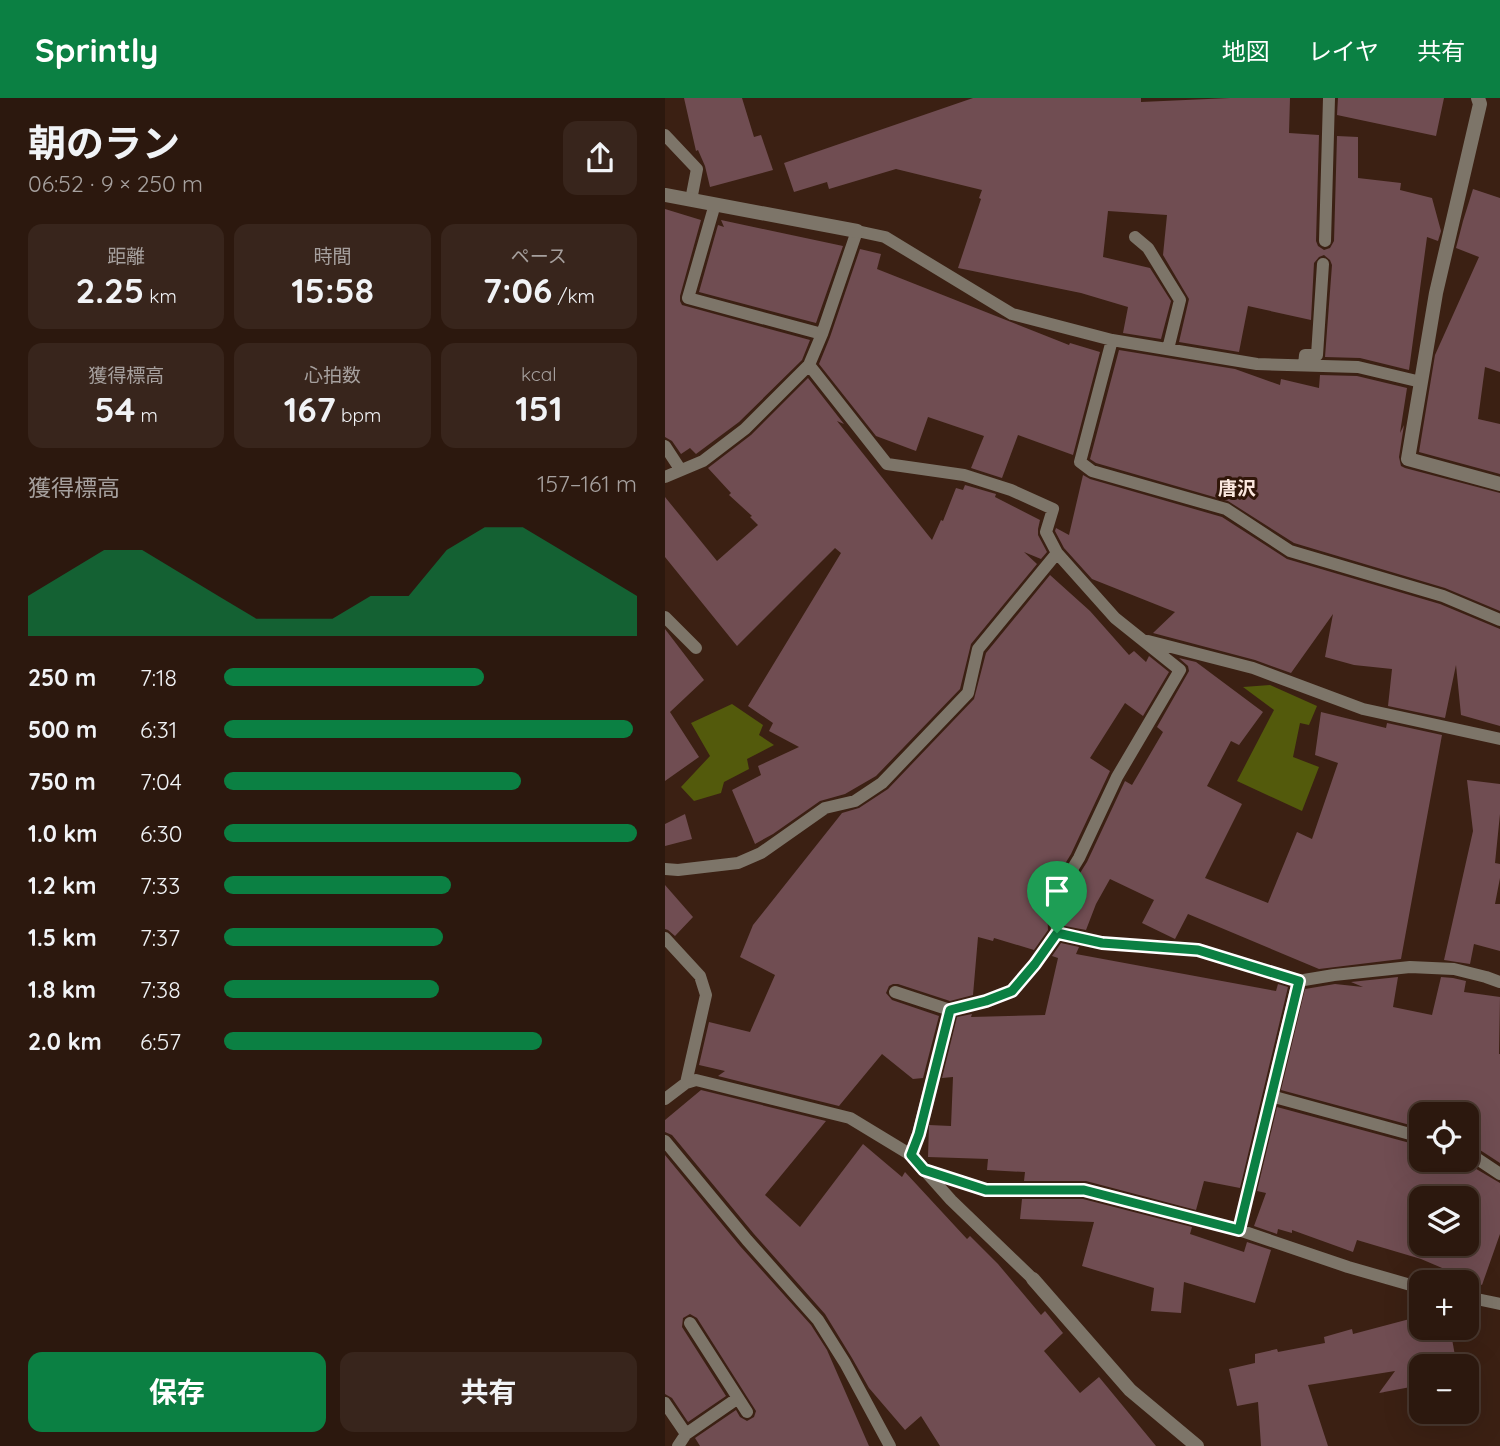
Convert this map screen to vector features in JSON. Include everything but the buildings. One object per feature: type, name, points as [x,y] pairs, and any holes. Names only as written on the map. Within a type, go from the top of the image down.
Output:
[{"type":"street","points":[[1478,98],[1480,104],[1436,293],[1408,459],[1500,484]]},
{"type":"street","points":[[665,195],[857,231]]},
{"type":"street","points":[[1033,1279],[1130,1390],[1197,1446]]},
{"type":"lane","points":[[1325,241],[1329,98]]},
{"type":"lane","points":[[665,135],[697,169],[691,200]]},
{"type":"lane","points":[[715,204],[688,298],[822,334]]},
{"type":"lane","points":[[665,477],[703,461],[745,429],[809,365],[857,231],[885,237],[1012,314],[1112,340],[1257,364],[1358,367],[1421,382]]},
{"type":"lane","points":[[1135,237],[1148,248],[1179,300],[1168,349]]},
{"type":"lane","points":[[1304,365],[1305,355],[1317,355],[1323,264]]},
{"type":"lane","points":[[1112,340],[1080,462],[1091,471],[1226,509],[1290,551],[1443,596],[1500,621]]},
{"type":"lane","points":[[809,365],[887,464],[964,475],[1011,490],[1053,509],[1046,532],[1057,553],[1115,618],[1180,670],[1117,776],[1079,858],[1062,886],[1056,912],[1057,933],[1012,991],[950,1010],[895,992]]},
{"type":"lane","points":[[665,446],[680,469]]},
{"type":"lane","points":[[665,869],[738,863],[761,853],[825,808],[855,801],[882,783],[968,693],[978,649],[1057,553]]},
{"type":"lane","points":[[665,617],[697,648]]},
{"type":"lane","points":[[1141,639],[1253,668],[1363,709],[1500,739]]},
{"type":"lane","points":[[1057,933],[1102,943],[1198,950],[1299,981],[1410,967],[1454,970],[1500,982]]},
{"type":"lane","points":[[665,938],[700,976],[706,995],[686,1083]]},
{"type":"lane","points":[[1239,1230],[1299,981]]},
{"type":"lane","points":[[911,1155],[919,1134],[950,1010]]},
{"type":"lane","points":[[665,1099],[686,1083],[696,1080],[850,1118],[911,1155],[951,1200],[1033,1279]]},
{"type":"lane","points":[[1271,1096],[1409,1134]]},
{"type":"lane","points":[[665,1141],[818,1320],[845,1363],[890,1446]]},
{"type":"lane","points":[[1479,1160],[1500,1174]]},
{"type":"lane","points":[[924,1170],[986,1190],[1084,1190],[1239,1230],[1409,1285]]},
{"type":"lane","points":[[1479,1299],[1500,1303]]},
{"type":"lane","points":[[690,1323],[747,1412]]},
{"type":"lane","points":[[678,1446],[686,1434],[738,1398]]},
{"type":"lane","points":[[665,1403],[686,1434]]},
{"type":"green space","points":[[1270,685],[1317,706],[1309,725],[1300,723],[1293,757],[1319,767],[1302,811],[1237,781],[1274,710],[1243,687]]},
{"type":"green space","points":[[732,704],[763,725],[759,735],[774,745],[747,759],[749,769],[724,782],[721,793],[694,801],[681,787],[710,756],[691,723]]},
{"type":"district","name":"唐沢","points":[[1237,488]]},
{"type":"route","points":[[1057,933],[1102,943],[1198,950],[1299,981],[1239,1230],[1084,1190],[986,1190],[924,1170],[911,1155],[919,1134],[950,1010],[1012,991],[1057,933]]}]
